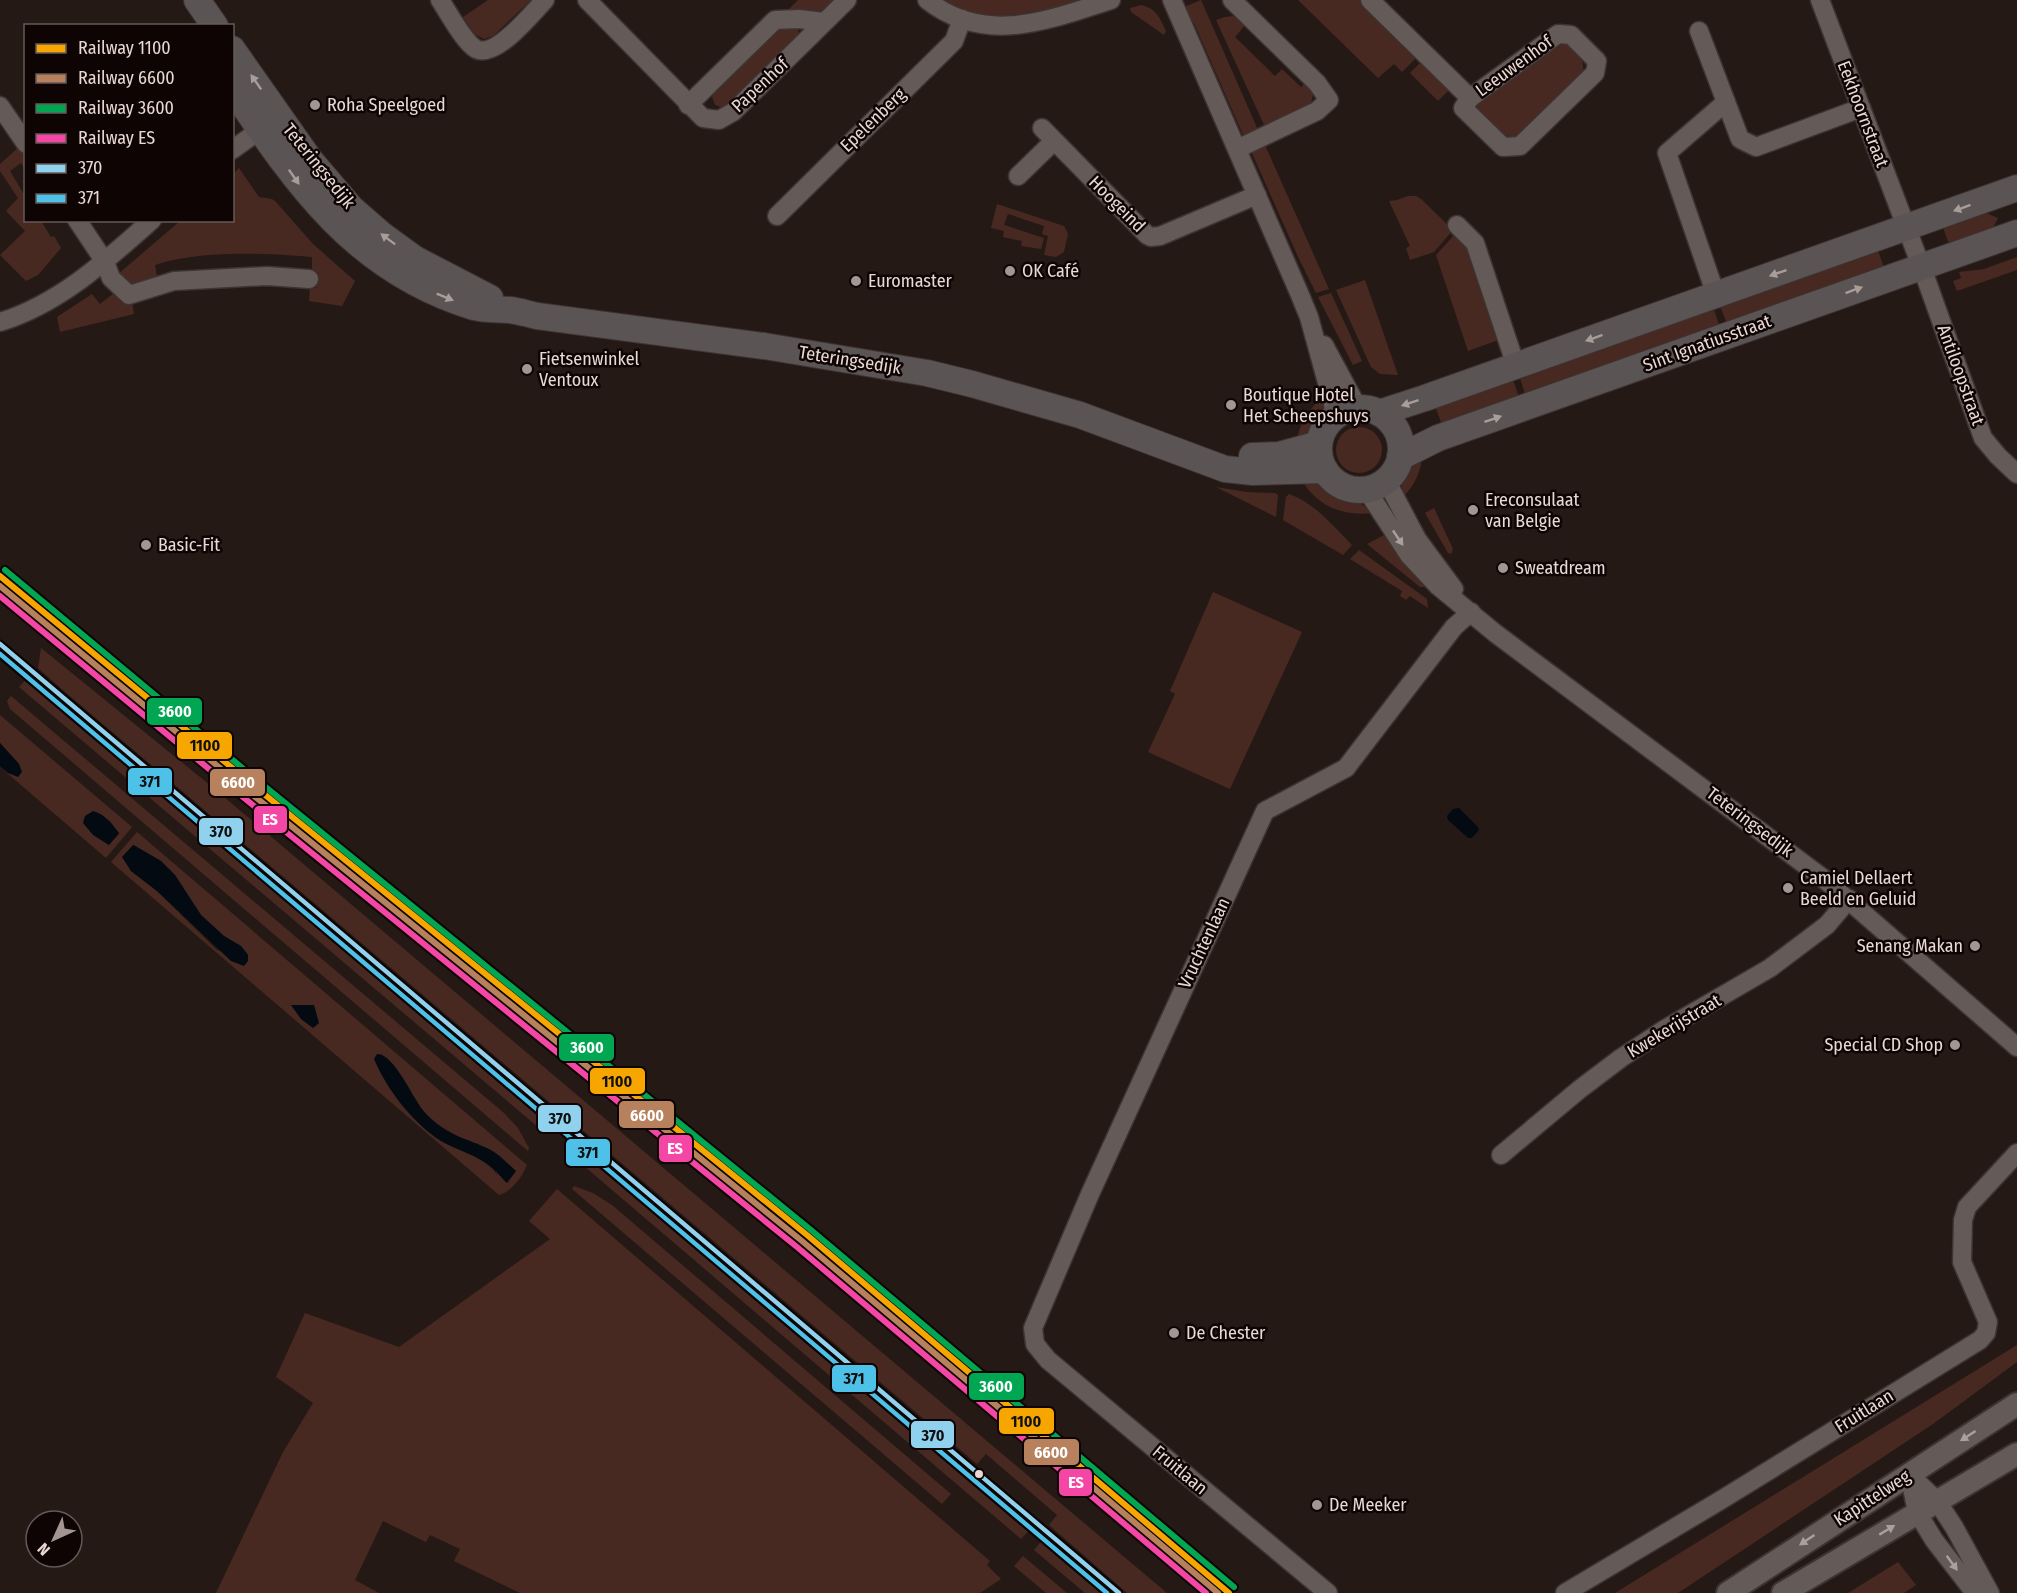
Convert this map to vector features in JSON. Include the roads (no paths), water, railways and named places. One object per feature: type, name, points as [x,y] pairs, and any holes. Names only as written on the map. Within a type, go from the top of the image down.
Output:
[{"type":"main road","points":[[183,0],[196,24]]},
{"type":"main road","points":[[197,0],[214,24]]},
{"type":"main road","points":[[234,53],[270,122]]},
{"type":"main road","points":[[234,90],[270,122]]},
{"type":"main road","name":"Teteringsedijk","points":[[270,122],[299,184],[343,232],[384,265],[411,282],[477,308],[511,310],[537,316],[764,346],[927,374],[972,384],[1080,415],[1225,469],[1253,472],[1325,471]]},
{"type":"main road","points":[[1358,412],[1389,421],[1396,431],[1400,444],[1400,457],[1397,465],[1376,485],[1354,489],[1333,480],[1325,471],[1319,453],[1319,444],[1328,423],[1358,412],[1516,366],[2017,188]]},
{"type":"main road","name":"Sint Ignatiusstraat","points":[[1400,457],[1438,438],[2017,233]]},
{"type":"main road","name":"Teteringsedijk","points":[[1180,451],[1240,456],[1279,455],[1319,444]]},
{"type":"street","points":[[440,0],[469,42],[476,49],[487,51],[498,47],[545,0]]},
{"type":"street","name":"Papenhof","points":[[587,0],[688,105],[703,118],[719,120],[733,112],[847,0]]},
{"type":"street","points":[[927,0],[945,12],[989,26],[1028,25],[1112,0]]},
{"type":"street","points":[[1172,0],[1309,317],[1358,412]]},
{"type":"street","points":[[1232,0],[1317,83],[1329,100],[1317,111],[1236,148]]},
{"type":"street","name":"Leeuwenhof","points":[[1370,0],[1470,98]]},
{"type":"street","name":"Eekhoornstraat","points":[[1820,0],[1921,267]]},
{"type":"street","name":"Papenhof","points":[[688,105],[775,20],[799,19],[824,22]]},
{"type":"street","name":"Epelenberg","points":[[777,216],[954,41],[962,19]]},
{"type":"street","points":[[1699,31],[1740,139],[1756,147],[1861,108]]},
{"type":"street","name":"Leeuwenhof","points":[[1558,34],[1571,35],[1597,61],[1595,73],[1520,146],[1503,147],[1463,108],[1470,98],[1558,34]]},
{"type":"street","points":[[1716,295],[1667,153],[1726,102]]},
{"type":"street","points":[[0,106],[24,141]]},
{"type":"street","points":[[234,149],[270,122]]},
{"type":"street","name":"Hoogeind","points":[[1018,176],[1048,134],[1151,237],[1160,236],[1257,195]]},
{"type":"street","points":[[78,222],[105,262],[111,278],[129,295],[174,281],[267,276],[309,279]]},
{"type":"street","points":[[0,322],[20,316],[47,301],[105,262],[150,222]]},
{"type":"street","points":[[1457,225],[1475,243],[1516,366]]},
{"type":"street","name":"Antiloopstraat","points":[[1921,267],[1983,438],[2013,464]]},
{"type":"street","name":"Teteringsedijk","points":[[1376,485],[1409,555],[1438,586],[1495,633],[1798,858],[1849,899],[2017,1047]]},
{"type":"street","name":"Vruchtenlaan","points":[[1035,1344],[1033,1328],[1089,1194],[1265,811],[1346,768],[1454,627],[1471,612]]},
{"type":"street","name":"Kwekerijstraat","points":[[1501,1155],[1580,1089],[1622,1058],[1665,1029],[1770,968],[1827,925],[1849,899]]},
{"type":"street","name":"Fruitlaan","points":[[1565,1593],[1980,1340],[1986,1333],[1988,1322],[1962,1262],[1963,1220],[1967,1207],[2017,1153]]},
{"type":"street","name":"Fruitlaan","points":[[1035,1344],[1048,1360],[1328,1593]]},
{"type":"street","name":"Kapittelweg","points":[[1728,1593],[2017,1404]]},
{"type":"street","name":"Kapittelweg","points":[[1783,1593],[2017,1454]]},
{"type":"street","points":[[1909,1474],[1937,1501],[1990,1593]]},
{"type":"street","points":[[1909,1474],[1917,1512],[1934,1540],[1975,1593]]},
{"type":"rail line","name":"3600","points":[[5,570],[252,776],[811,1230],[1234,1587]]},
{"type":"rail line","name":"1100","points":[[0,576],[248,781],[807,1235],[1229,1593]]},
{"type":"rail line","name":"6600","points":[[0,586],[243,787],[802,1241],[1218,1593]]},
{"type":"rail line","name":"ES","points":[[0,596],[238,793],[797,1247],[1206,1593]]},
{"type":"place","name":"Roha Speelgoed","points":[[315,105]]},
{"type":"place","name":"OK Café","points":[[1010,271]]},
{"type":"place","name":"Euromaster","points":[[856,281]]},
{"type":"place","name":"Fietsenwinkel Ventoux","points":[[527,369]]},
{"type":"place","name":"Boutique Hotel Het Scheepshuys","points":[[1231,405]]},
{"type":"place","name":"Ereconsulaat van Belgie","points":[[1473,510]]},
{"type":"place","name":"Basic-Fit","points":[[146,545]]},
{"type":"place","name":"Sweatdream","points":[[1503,568]]},
{"type":"place","name":"Camiel Dellaert Beeld en Geluid","points":[[1788,888]]},
{"type":"place","name":"Senang Makan","points":[[1975,946]]},
{"type":"place","name":"Special CD Shop","points":[[1955,1045]]},
{"type":"place","name":"De Chester","points":[[1174,1333]]},
{"type":"place","name":"De Meeker","points":[[1317,1505]]}]
